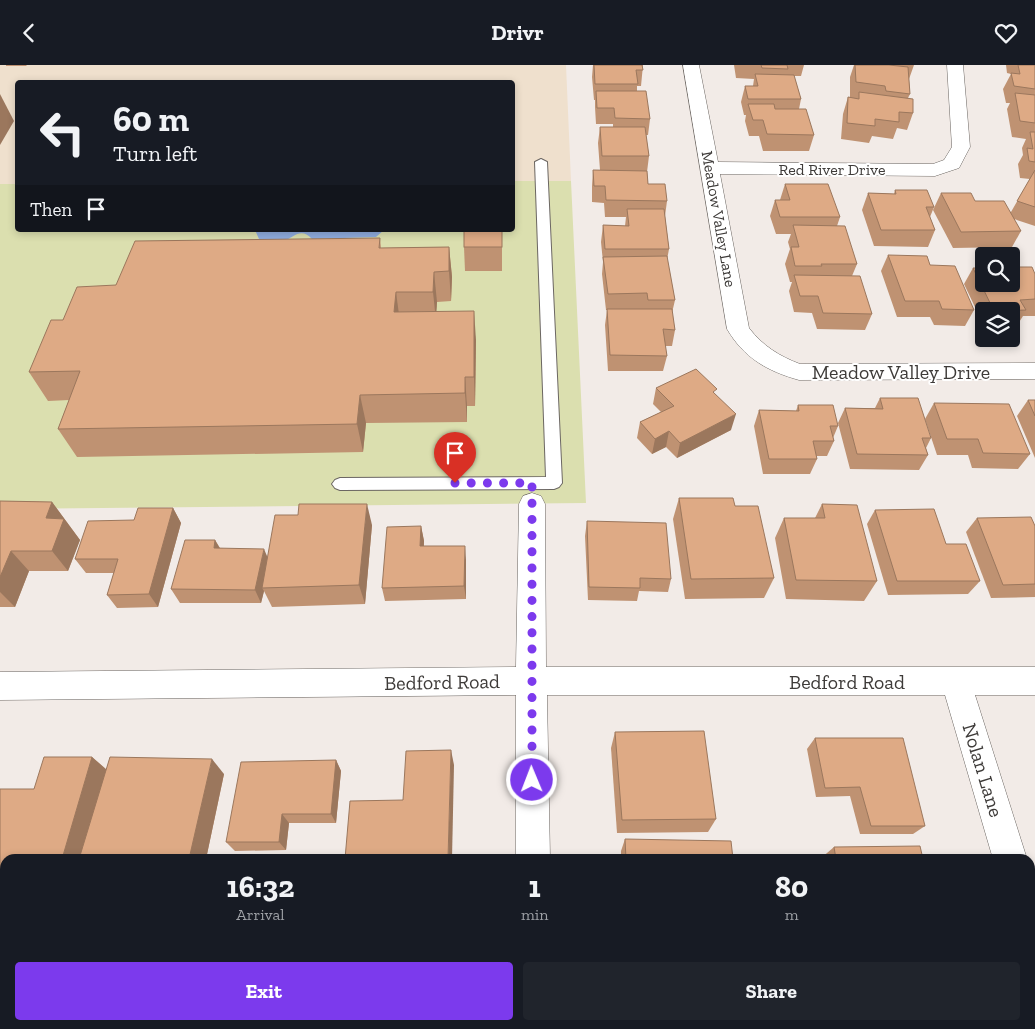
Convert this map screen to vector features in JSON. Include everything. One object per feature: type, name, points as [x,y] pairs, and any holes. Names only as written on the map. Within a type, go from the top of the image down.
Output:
[{"type":"street","name":"Meadow Valley Lane","points":[[691,65],[738,329],[751,347],[770,362]]},
{"type":"street","name":"Red River Drive","points":[[710,168],[935,170],[952,164],[961,147],[955,65]]},
{"type":"street","name":"Meadow Valley Drive","points":[[770,362],[799,372],[1035,371]]},
{"type":"street","points":[[532,493],[533,854]]},
{"type":"street","name":"Bedford Road","points":[[0,686],[531,681],[1035,681]]},
{"type":"street","name":"Nolan Lane","points":[[956,682],[1008,854]]},
{"type":"lane","points":[[340,484],[532,493],[554,483],[541,162]]},
{"type":"shaded area","points":[[0,65],[566,65],[571,181],[515,181],[515,80],[15,80],[15,184],[0,184]]},
{"type":"green space","points":[[515,181],[571,181],[586,503],[0,509],[0,184],[15,184],[15,232],[515,232]]},
{"type":"water","points":[[256,232],[382,232],[376,237],[312,239],[308,235],[301,233],[282,242],[264,243],[259,239]]},
{"type":"building","points":[[594,65],[642,65],[643,70],[636,70],[638,84],[595,84]]},
{"type":"building","points":[[761,65],[787,65],[788,69],[762,68]]},
{"type":"building","points":[[855,65],[908,67],[910,94],[886,91],[885,86],[856,82]]},
{"type":"building","points":[[1018,65],[1035,65],[1035,89],[1014,86],[1011,73],[1020,74]]},
{"type":"building","points":[[755,74],[794,75],[801,99],[748,99],[745,86],[758,86]]},
{"type":"building","points":[[596,91],[646,91],[650,119],[615,118],[614,108],[597,108]]},
{"type":"building","points":[[859,92],[913,99],[913,113],[899,112],[899,122],[875,119],[875,126],[847,123],[848,97],[859,99]]},
{"type":"building","points":[[1015,93],[1035,95],[1035,123],[1020,121]]},
{"type":"building","points":[[748,104],[774,104],[775,109],[806,109],[814,135],[767,134],[763,120],[753,120]]},
{"type":"building","points":[[600,127],[645,127],[649,156],[602,156]]},
{"type":"building","points":[[1030,132],[1035,132],[1035,162],[1029,161],[1027,148],[1033,149]]},
{"type":"building","points":[[593,170],[647,171],[648,184],[665,184],[667,201],[606,200],[605,186],[594,186]]},
{"type":"building","points":[[1035,170],[1035,207],[1017,201]]},
{"type":"building","points":[[785,184],[828,184],[840,217],[780,217],[775,200],[790,200]]},
{"type":"building","points":[[895,190],[927,190],[934,207],[926,207],[935,230],[881,230],[868,193],[896,194]]},
{"type":"building","points":[[941,193],[971,193],[975,201],[1004,201],[1021,231],[961,232]]},
{"type":"building","points":[[627,209],[664,209],[669,249],[605,249],[603,225],[629,226]]},
{"type":"building","points":[[793,225],[845,226],[857,264],[795,266],[791,247],[799,247]]},
{"type":"building","points":[[464,232],[502,232],[502,247],[464,247]]},
{"type":"building","points":[[380,238],[379,248],[449,247],[449,271],[434,272],[433,292],[396,292],[394,312],[474,311],[474,377],[465,377],[465,393],[360,395],[357,424],[58,429],[80,371],[29,372],[51,320],[63,320],[77,287],[116,285],[135,241]]},
{"type":"building","points":[[888,255],[927,256],[930,265],[955,266],[974,310],[942,309],[939,301],[905,301]]},
{"type":"building","points":[[667,256],[675,300],[648,300],[647,293],[608,294],[603,257]]},
{"type":"building","points":[[1020,267],[1032,267],[1035,274],[1035,299],[1020,300],[1026,310],[1020,310],[1020,302],[990,302],[985,292],[1020,292]]},
{"type":"building","points":[[794,275],[860,276],[872,314],[823,313],[818,296],[800,296]]},
{"type":"building","points":[[607,309],[672,309],[675,330],[663,329],[667,356],[610,355]]},
{"type":"building","points":[[696,369],[717,389],[713,392],[736,414],[680,443],[669,431],[655,439],[640,422],[674,406],[656,388]]},
{"type":"building","points":[[880,398],[918,398],[931,438],[922,438],[928,455],[857,454],[845,408],[883,409]]},
{"type":"building","points":[[1028,400],[1035,400],[1035,416]]},
{"type":"building","points":[[934,403],[1009,404],[1030,454],[983,453],[978,439],[947,439]]},
{"type":"building","points":[[798,405],[833,405],[838,426],[830,426],[834,441],[813,441],[817,459],[769,459],[759,410],[799,411]]},
{"type":"building","points":[[679,498],[733,498],[735,506],[758,506],[774,578],[691,579]]},
{"type":"building","points":[[0,501],[52,502],[46,518],[64,519],[52,551],[11,551],[0,577]]},
{"type":"building","points":[[299,504],[367,504],[359,585],[262,588],[275,515],[298,515]]},
{"type":"building","points":[[822,504],[857,505],[877,581],[796,580],[784,518],[825,518]]},
{"type":"building","points":[[138,508],[173,508],[149,594],[107,595],[118,559],[75,559],[88,521],[134,520]]},
{"type":"building","points":[[934,509],[946,544],[966,544],[980,581],[897,581],[875,510]]},
{"type":"building","points":[[1031,517],[1035,526],[1035,584],[1003,585],[977,518]]},
{"type":"building","points":[[587,521],[666,523],[671,579],[640,578],[640,588],[589,587]]},
{"type":"building","points":[[421,526],[420,546],[465,546],[464,586],[382,588],[387,527]]},
{"type":"building","points":[[185,540],[215,540],[214,548],[264,549],[255,590],[171,589]]},
{"type":"building","points":[[704,731],[716,819],[622,820],[615,732]]},
{"type":"building","points":[[815,738],[903,738],[925,826],[871,826],[860,787],[825,788]]},
{"type":"building","points":[[451,750],[448,854],[345,854],[350,801],[403,800],[406,751]]},
{"type":"building","points":[[44,757],[92,757],[63,854],[0,854],[0,789],[34,789]]},
{"type":"building","points":[[110,757],[212,759],[190,854],[81,854]]},
{"type":"building","points":[[336,760],[331,814],[282,814],[279,842],[226,842],[241,762]]},
{"type":"building","points":[[625,839],[731,841],[732,854],[626,854]]},
{"type":"building","points":[[920,846],[922,854],[835,854],[834,847]]},
{"type":"route","points":[[455,483],[532,483],[532,780]]}]
